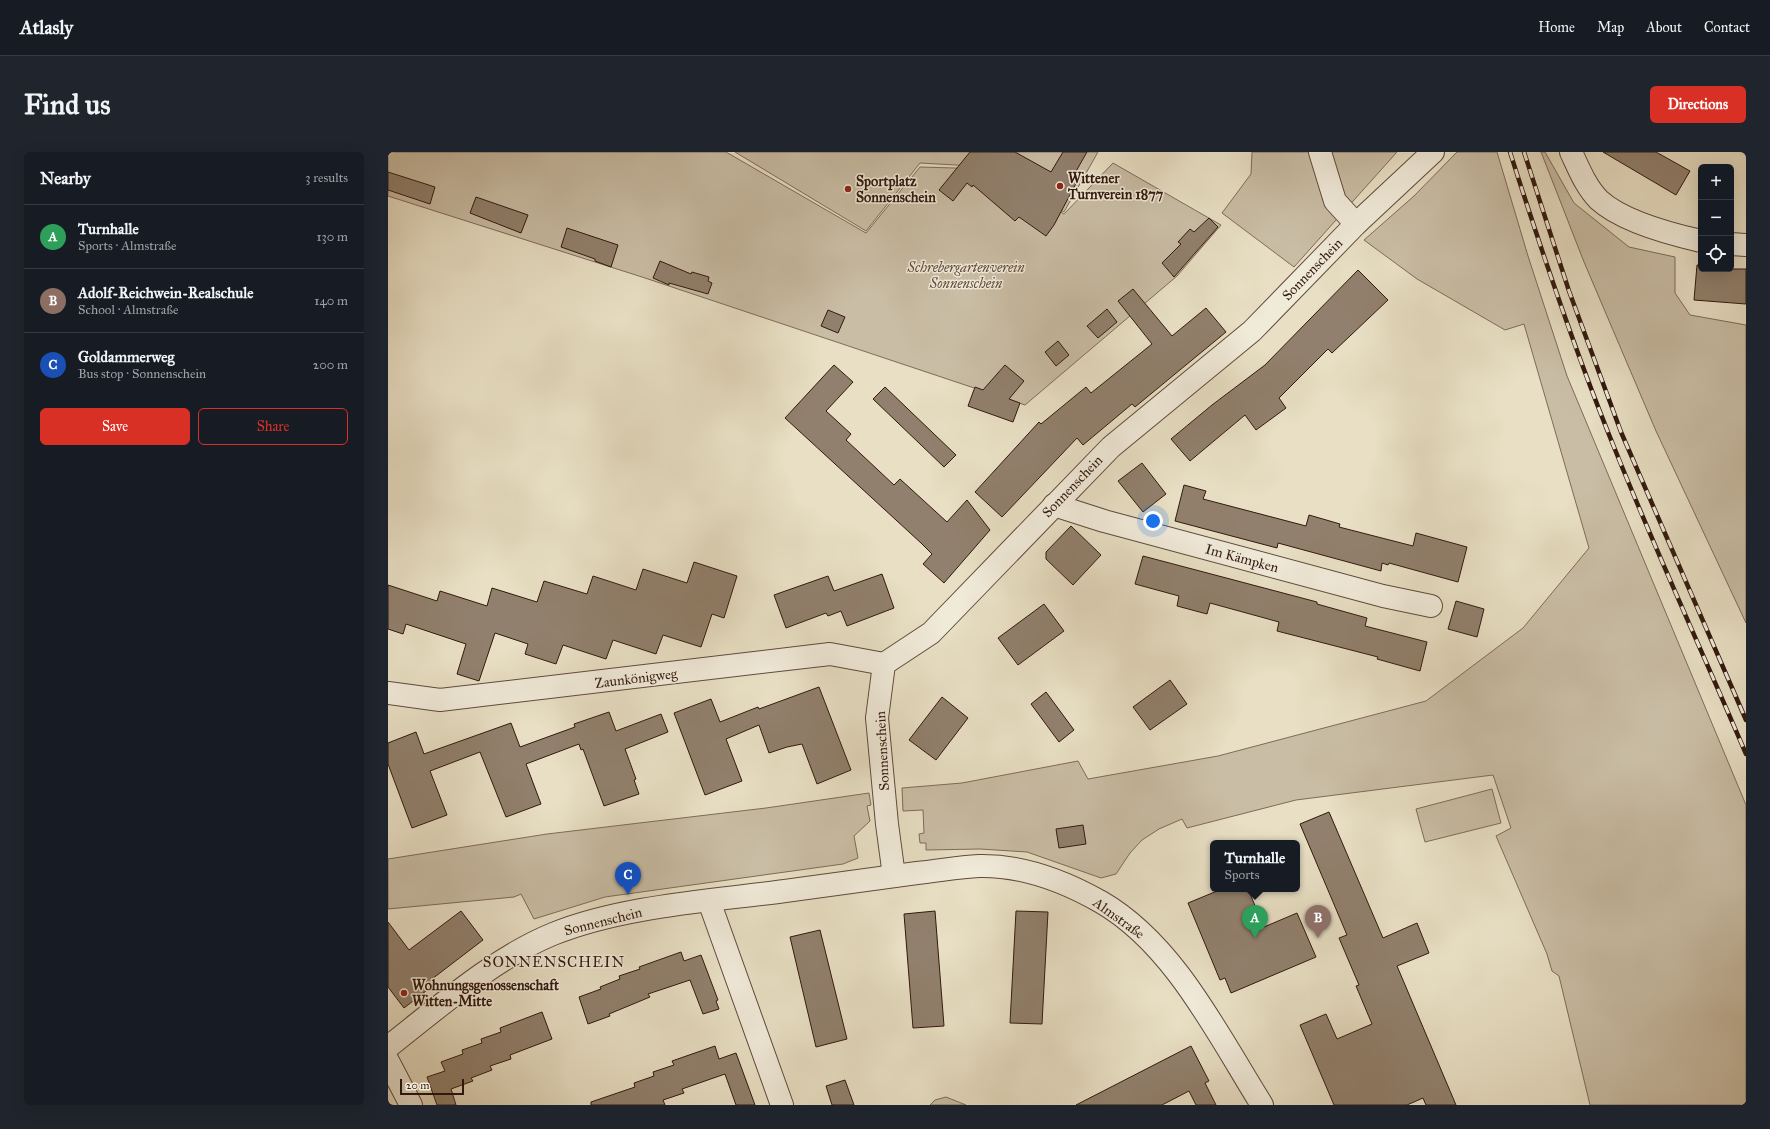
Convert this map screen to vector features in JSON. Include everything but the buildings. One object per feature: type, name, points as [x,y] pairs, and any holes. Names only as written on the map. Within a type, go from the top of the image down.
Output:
[{"type":"street","points":[[1320,152],[1335,202],[1356,224]]},
{"type":"street","name":"Sonnenschein","points":[[388,1047],[492,968],[524,947],[581,924],[632,912],[894,876],[887,824],[877,718],[884,664],[930,633],[1111,447],[1252,331],[1356,224],[1433,152]]},
{"type":"street","points":[[1571,152],[1583,179],[1599,200],[1627,219],[1698,240]]},
{"type":"street","points":[[1734,244],[1746,245]]},
{"type":"street","name":"Im Kämpken","points":[[1054,505],[1104,521],[1383,596],[1431,606]]},
{"type":"street","name":"Zaunkönigweg","points":[[388,692],[440,700],[830,654],[884,664]]},
{"type":"street","name":"Almstraße","points":[[894,876],[979,866],[1011,869],[1056,879],[1102,902],[1123,917],[1151,941],[1178,972],[1262,1105]]},
{"type":"street","points":[[709,901],[782,1105]]},
{"type":"street","points":[[388,1061],[411,1105]]},
{"type":"green space","name":"Schrebergartenverein Sonnenschein","points":[[388,152],[726,152],[866,233],[920,167],[989,169],[1064,214],[1113,163],[1221,225],[1177,276],[1025,405],[642,277],[388,196]]},
{"type":"green space","name":"Sportplatz Sonnenschein","points":[[735,152],[1098,152],[1064,212],[991,167],[920,163],[866,231]]},
{"type":"green space","points":[[1252,152],[1397,152],[1294,267],[1222,213],[1251,174]]},
{"type":"green space","points":[[1457,152],[1497,152],[1528,256],[1567,376],[1746,805],[1746,1105],[1590,1105],[1559,976],[1552,971],[1547,954],[1496,836],[1511,828],[1493,775],[1296,800],[1187,828],[1182,819],[1159,829],[1142,840],[1130,853],[1116,874],[1101,878],[1027,852],[980,849],[926,850],[926,843],[920,843],[919,834],[924,833],[923,810],[903,811],[902,788],[962,783],[1078,761],[1088,779],[1218,756],[1426,701],[1523,628],[1589,548],[1524,324],[1505,330],[1417,279],[1364,240],[1414,196]]},
{"type":"green space","points":[[1541,152],[1545,152],[1574,203],[1629,247],[1675,257],[1675,293],[1690,315],[1746,325],[1746,623],[1656,431],[1584,262]]},
{"type":"green space","points":[[1492,789],[1501,823],[1425,842],[1416,809]]},
{"type":"green space","points":[[869,793],[871,805],[867,806],[870,821],[854,836],[858,858],[843,864],[605,897],[534,919],[521,894],[514,897],[388,909],[388,859],[547,834],[766,808]]},
{"type":"green space","points":[[946,1097],[966,1105],[930,1105],[935,1100]]},
{"type":"railway","points":[[1510,152],[1534,228],[1601,415],[1648,528],[1746,754]]},
{"type":"railway","points":[[1524,152],[1569,291],[1621,432],[1746,720]]},
{"type":"place","name":"Wittener Turnverein 1877","points":[[1060,186]]},
{"type":"place","name":"Sportplatz Sonnenschein","points":[[848,189]]},
{"type":"place","name":"Goldammerweg","points":[[628,895]]},
{"type":"place","name":"Turnhalle","points":[[1255,938]]},
{"type":"place","name":"Adolf-Reichwein-Realschule","points":[[1318,938]]},
{"type":"place","name":"Wohnungsgenossenschaft Witten-Mitte","points":[[404,993]]},
{"type":"district","name":"SONNENSCHEIN","points":[[554,962]]}]
